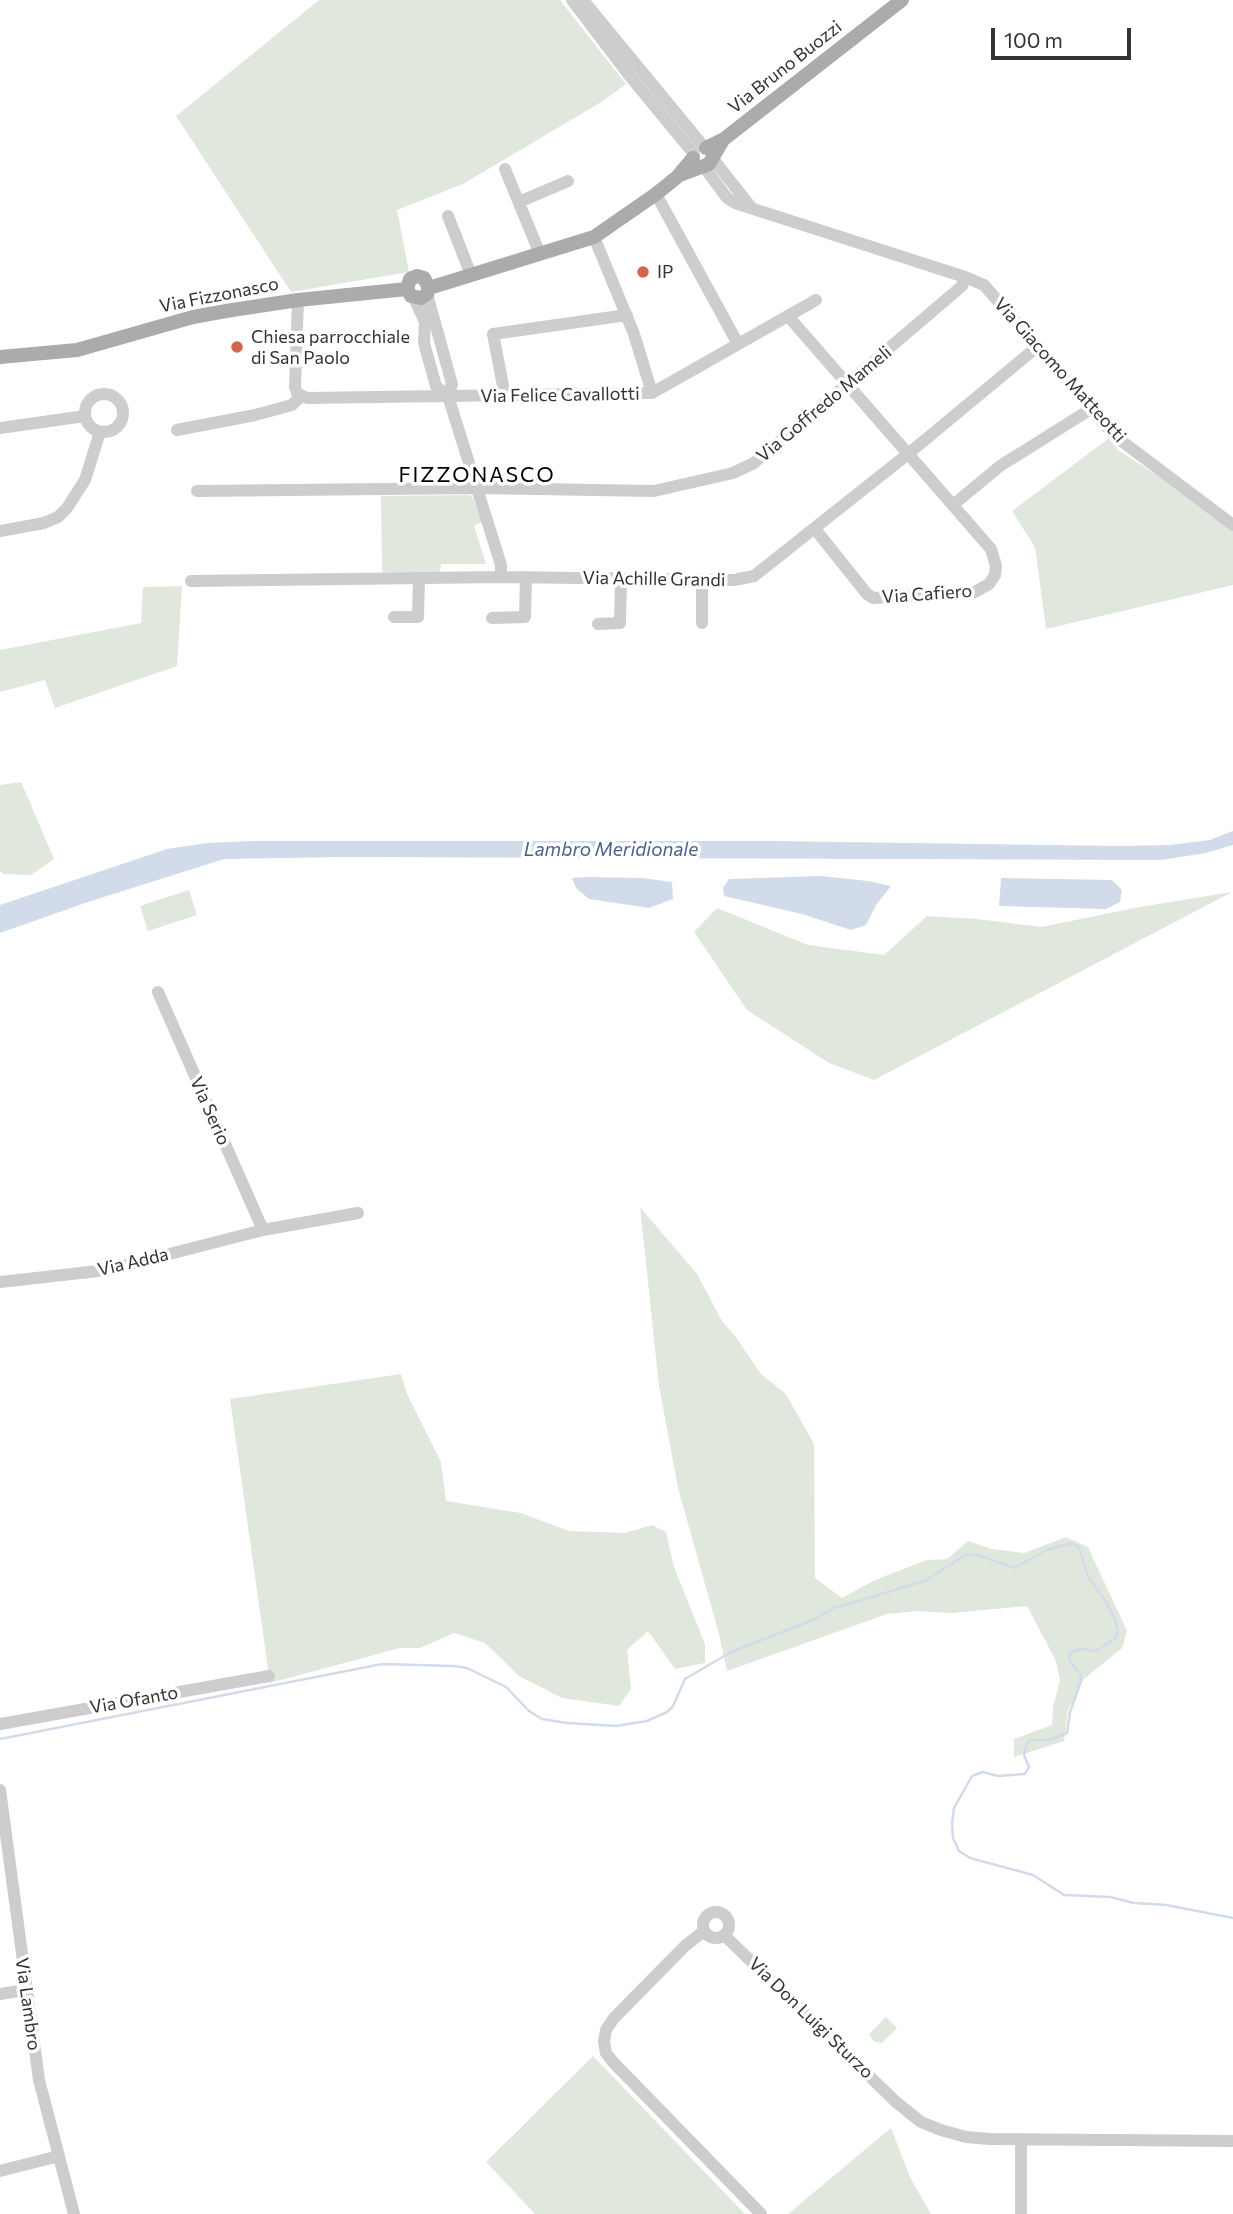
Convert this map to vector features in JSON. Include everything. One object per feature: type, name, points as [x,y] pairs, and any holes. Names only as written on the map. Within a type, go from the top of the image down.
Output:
[{"type":"main road","name":"Via Bruno Buozzi","points":[[703,157],[902,0]]},
{"type":"main road","name":"Via Fizzonasco","points":[[0,357],[76,350],[193,317],[298,300],[419,292],[594,237],[703,157]]},
{"type":"street","points":[[572,0],[633,71]]},
{"type":"street","points":[[583,0],[633,71]]},
{"type":"street","name":"Via Giacomo Matteotti","points":[[633,71],[703,157],[727,198],[735,203],[984,285],[1091,409],[1130,448],[1233,525]]},
{"type":"street","points":[[505,169],[540,254]]},
{"type":"street","points":[[519,202],[568,181]]},
{"type":"street","points":[[656,194],[738,344]]},
{"type":"street","points":[[448,216],[471,275]]},
{"type":"street","points":[[594,237],[627,315],[652,393]]},
{"type":"street","name":"Via Goffredo Mameli","points":[[197,491],[477,488],[654,491],[733,473],[754,463],[961,286],[965,277]]},
{"type":"street","points":[[419,292],[425,322],[424,343],[436,386],[448,396],[501,565],[501,577]]},
{"type":"street","points":[[177,430],[292,405],[301,396],[295,387],[298,300]]},
{"type":"street","name":"Via Felice Cavallotti","points":[[301,396],[652,393],[816,300]]},
{"type":"street","points":[[505,396],[493,334],[627,315]]},
{"type":"street","name":"Via Cafiero","points":[[788,316],[991,549],[995,556],[995,575],[989,584],[975,592],[873,598],[815,529]]},
{"type":"street","name":"Via Achille Grandi","points":[[191,581],[501,577],[734,580],[754,576],[1037,347]]},
{"type":"street","points":[[101,394],[115,397],[123,409],[123,417],[115,429],[100,432],[93,429],[85,416],[89,402],[101,394]]},
{"type":"street","points":[[953,505],[1000,466],[1091,409]]},
{"type":"street","points":[[0,428],[85,416]]},
{"type":"street","points":[[0,531],[44,523],[58,517],[85,480],[100,432]]},
{"type":"street","points":[[394,617],[418,617],[419,578]]},
{"type":"street","points":[[492,618],[525,618],[526,578]]},
{"type":"street","points":[[598,624],[620,623],[621,579]]},
{"type":"street","points":[[702,580],[702,623]]},
{"type":"street","name":"Via Serio","points":[[158,992],[263,1230]]},
{"type":"street","name":"Via Adda","points":[[0,1282],[107,1270],[263,1230],[358,1213]]},
{"type":"street","name":"Via Ofanto","points":[[0,1724],[269,1676]]},
{"type":"street","name":"Via Lambro","points":[[0,1790],[39,2080],[74,2214]]},
{"type":"street","points":[[704,1931],[713,1938],[724,1935],[728,1921],[724,1915],[716,1912],[705,1918],[704,1931],[685,1946],[614,2018],[606,2030],[606,2053],[761,2214]]},
{"type":"street","name":"Via Don Luigi Sturzo","points":[[724,1935],[897,2102],[922,2122],[941,2130],[966,2137],[1233,2141]]},
{"type":"street","points":[[0,1994],[25,1990]]},
{"type":"street","points":[[1021,2139],[1021,2214]]},
{"type":"street","points":[[0,2171],[59,2156]]},
{"type":"shaded area","points":[[319,0],[560,0],[626,84],[603,101],[463,184],[397,210],[409,272],[291,292],[176,116]]},
{"type":"shaded area","points":[[1109,438],[1119,451],[1184,492],[1233,531],[1233,585],[1046,629],[1035,547],[1012,511]]},
{"type":"shaded area","points":[[470,495],[482,522],[474,526],[486,564],[441,564],[440,573],[382,572],[381,496]]},
{"type":"shaded area","points":[[182,586],[177,666],[55,708],[45,680],[0,692],[0,650],[141,623],[143,587]]},
{"type":"shaded area","points":[[21,782],[54,859],[31,875],[3,874],[0,871],[0,785]]},
{"type":"shaded area","points":[[189,890],[197,915],[148,931],[140,906]]},
{"type":"shaded area","points":[[1232,892],[874,1080],[829,1063],[747,1010],[694,932],[717,908],[808,945],[884,955],[927,916],[1042,927]]},
{"type":"shaded area","points":[[640,1207],[697,1274],[722,1321],[761,1374],[786,1394],[814,1444],[815,1578],[842,1598],[875,1580],[927,1560],[947,1559],[968,1541],[992,1549],[1024,1553],[1066,1537],[1088,1547],[1127,1631],[1122,1648],[1083,1680],[1068,1710],[1064,1741],[1014,1757],[1014,1739],[1052,1725],[1053,1707],[1060,1680],[1056,1661],[1027,1606],[952,1613],[917,1611],[887,1614],[727,1671],[678,1488],[659,1386]]},
{"type":"shaded area","points":[[401,1374],[407,1394],[441,1462],[446,1501],[521,1513],[569,1531],[625,1533],[652,1525],[666,1532],[674,1567],[705,1644],[705,1663],[675,1669],[648,1631],[627,1650],[631,1689],[619,1706],[562,1698],[519,1676],[485,1643],[454,1633],[420,1648],[400,1648],[270,1683],[230,1399]]},
{"type":"shaded area","points":[[886,2017],[897,2028],[882,2043],[874,2042],[869,2034]]},
{"type":"shaded area","points":[[593,2056],[745,2214],[535,2214],[486,2162]]},
{"type":"shaded area","points":[[891,2128],[910,2177],[931,2214],[788,2214]]},
{"type":"water","name":"Lambro Meridionale","points":[[1233,831],[1233,845],[1206,853],[1161,860],[343,857],[224,859],[0,933],[0,905],[167,849],[207,843],[773,841],[1120,846],[1170,845],[1210,840]]},
{"type":"water","points":[[820,876],[891,886],[876,905],[866,925],[851,930],[802,914],[724,896],[723,888],[729,879]]},
{"type":"water","points":[[572,878],[643,878],[672,882],[673,899],[649,908],[589,899],[576,888]]},
{"type":"water","points":[[1001,878],[1112,880],[1122,890],[1120,902],[1106,909],[999,906]]},
{"type":"waterway","points":[[0,1739],[382,1664],[467,1668],[506,1687],[529,1711],[542,1719],[616,1726],[647,1721],[667,1712],[673,1706],[685,1679],[731,1652],[813,1620],[834,1608],[925,1581],[965,1555],[979,1555],[1014,1568],[1047,1550],[1072,1543],[1079,1547],[1088,1577],[1114,1617],[1118,1631],[1116,1638],[1096,1651],[1081,1649],[1071,1652],[1070,1662],[1080,1674],[1081,1681],[1070,1712],[1067,1733],[1050,1740],[1031,1740],[1027,1743],[1024,1755],[1029,1767],[1025,1774],[998,1776],[983,1772],[972,1776],[954,1808],[953,1838],[959,1851],[970,1858],[1033,1875],[1064,1895],[1110,1897],[1233,1918]]},
{"type":"place","name":"IP","points":[[643,272]]},
{"type":"place","name":"Chiesa parrocchiale di San Paolo","points":[[237,347]]},
{"type":"district","name":"FIZZONASCO","points":[[477,475]]}]
